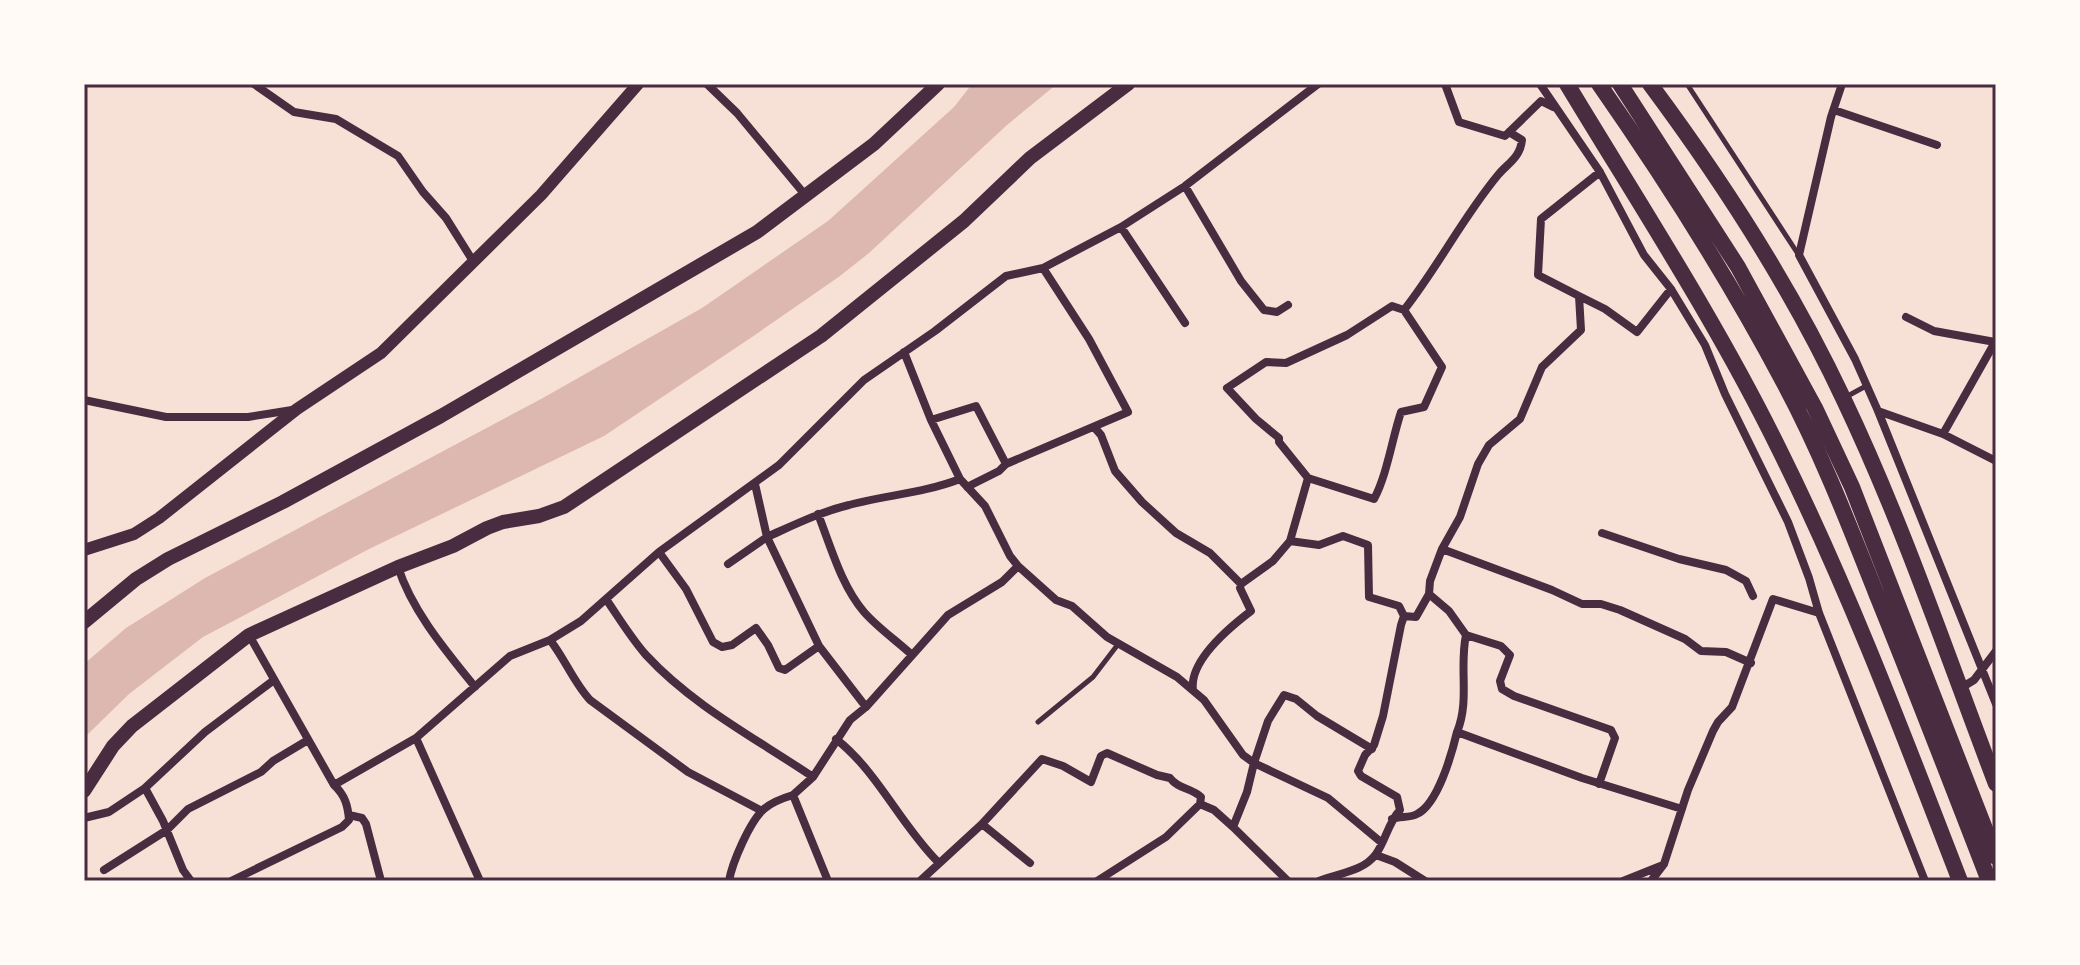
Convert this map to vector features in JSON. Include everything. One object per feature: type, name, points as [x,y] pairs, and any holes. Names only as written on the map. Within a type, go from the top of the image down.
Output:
[{"type":"main road","points":[[84,622],[136,579],[168,559],[283,502],[441,416],[757,232],[874,144],[938,84]]},
{"type":"main road","points":[[84,791],[113,746],[132,726],[249,635],[503,522],[539,516],[564,507],[821,336],[940,242],[1030,158],[1128,84]]},
{"type":"main road","points":[[1567,84],[1702,306],[1780,449],[1873,659],[1960,881]]},
{"type":"main road","points":[[1599,84],[1685,212],[1784,383],[1860,551],[1989,881]]},
{"type":"main road","points":[[1620,84],[1738,267],[1815,408],[1852,487],[1996,857]]},
{"type":"main road","points":[[1650,84],[1705,161],[1756,242],[1808,330],[1843,398],[1903,533],[1996,784]]},
{"type":"street","points":[[254,84],[294,112],[336,119],[398,156],[446,218],[473,261]]},
{"type":"street","points":[[84,550],[134,534],[159,518],[297,409],[381,353],[541,195],[638,84]]},
{"type":"street","points":[[707,84],[746,124],[807,197]]},
{"type":"street","points":[[334,785],[416,738],[510,656],[550,640],[581,621],[659,552],[779,465],[864,380],[1006,276],[1043,268],[1121,227],[1185,186],[1318,84]]},
{"type":"street","points":[[1445,84],[1459,122],[1505,136],[1541,101],[1553,107]]},
{"type":"street","points":[[1540,84],[1600,172],[1644,255],[1671,289],[1705,345],[1725,394],[1769,480],[1925,881]]},
{"type":"street","points":[[1842,84],[1799,255],[1855,359],[1878,411],[1996,704]]},
{"type":"street","points":[[1834,110],[1937,145]]},
{"type":"street","points":[[1404,310],[1481,198],[1501,172],[1511,165],[1522,140],[1509,132]]},
{"type":"street","points":[[1600,172],[1541,219],[1538,275],[1605,309],[1637,332],[1671,289]]},
{"type":"street","points":[[1185,186],[1241,281],[1264,310],[1277,312],[1288,305]]},
{"type":"street","points":[[1121,227],[1185,323]]},
{"type":"street","points":[[967,487],[999,471],[1006,464],[1128,412],[1089,339],[1043,268]]},
{"type":"street","points":[[1404,616],[1416,617],[1429,594],[1430,581],[1442,549],[1460,517],[1478,464],[1489,445],[1520,419],[1542,367],[1581,330],[1579,296]]},
{"type":"street","points":[[1392,306],[1404,310],[1442,367],[1424,407],[1401,412],[1380,488],[1374,499],[1308,478],[1279,438],[1227,388],[1266,362],[1286,363],[1347,335],[1392,306]]},
{"type":"street","points":[[1906,317],[1934,331],[1996,342],[1943,434]]},
{"type":"street","points":[[904,352],[931,420],[960,479],[985,506],[1018,566],[1056,600],[1072,606],[1107,637],[1177,677],[1194,691],[1204,700],[1243,755],[1328,798],[1382,843]]},
{"type":"street","points":[[84,400],[166,417],[248,417],[297,409]]},
{"type":"street","points":[[931,420],[976,406],[1006,464]]},
{"type":"street","points":[[1878,411],[1943,434],[1996,461]]},
{"type":"street","points":[[1094,427],[1101,435],[1115,471],[1142,502],[1176,533],[1210,553],[1241,584],[1251,611],[1231,626],[1208,652],[1192,683],[1194,691]]},
{"type":"street","points":[[1241,584],[1273,561],[1290,541],[1308,478]]},
{"type":"street","points":[[728,564],[767,537],[818,514],[910,491],[933,489],[960,479]]},
{"type":"street","points":[[755,484],[767,537],[819,646],[866,707]]},
{"type":"street","points":[[818,514],[843,578],[864,612],[912,655]]},
{"type":"street","points":[[1602,533],[1679,559],[1726,570],[1746,581],[1753,596]]},
{"type":"street","points":[[1290,541],[1319,545],[1343,536],[1368,545],[1369,597],[1399,606],[1404,616],[1383,716],[1372,749],[1365,755],[1358,771],[1397,797],[1400,810],[1392,819],[1376,855],[1344,874],[1319,881]]},
{"type":"street","points":[[1442,549],[1582,604],[1601,604],[1620,610],[1685,639],[1701,651],[1726,652],[1751,663]]},
{"type":"street","points":[[659,552],[686,589],[713,642],[722,647],[732,645],[756,628],[779,668],[785,670],[819,646]]},
{"type":"street","points":[[729,881],[731,871],[762,811],[793,795],[813,777],[836,739],[858,711],[866,707],[948,615],[1002,582],[1018,566]]},
{"type":"street","points":[[398,567],[403,583],[431,629],[475,687]]},
{"type":"street","points":[[1429,594],[1449,611],[1466,635],[1501,646],[1510,655],[1500,681],[1502,689],[1611,730],[1615,738],[1599,784]]},
{"type":"street","points":[[606,599],[645,654],[665,673],[735,727],[813,777]]},
{"type":"street","points":[[1651,881],[1664,864],[1713,731],[1732,707],[1773,599],[1819,613]]},
{"type":"street","points":[[231,881],[342,827],[349,820],[343,792],[334,785],[249,635]]},
{"type":"street","points":[[1392,819],[1418,814],[1431,799],[1450,758],[1463,710],[1466,635]]},
{"type":"street","points":[[550,640],[567,661],[580,689],[598,706],[688,772],[762,811]]},
{"type":"street","points":[[1960,688],[1974,680],[1996,651]]},
{"type":"street","points":[[84,818],[109,812],[145,788],[205,732],[274,680]]},
{"type":"street","points":[[1233,827],[1268,721],[1284,695],[1296,699],[1317,716],[1372,749]]},
{"type":"street","points":[[1457,732],[1599,784],[1682,809]]},
{"type":"street","points":[[416,738],[480,881]]},
{"type":"street","points":[[836,739],[858,756],[888,800],[938,862]]},
{"type":"street","points":[[104,870],[167,830],[188,809],[261,772],[308,740]]},
{"type":"street","points":[[920,881],[982,824],[1042,759],[1063,766],[1091,782],[1101,756],[1107,753],[1170,778],[1175,785],[1196,792],[1201,797],[1200,804],[1157,843],[1097,881]]},
{"type":"street","points":[[145,788],[191,881]]},
{"type":"street","points":[[793,795],[828,881]]},
{"type":"street","points":[[1200,804],[1214,810],[1288,881]]},
{"type":"street","points":[[349,815],[362,818],[366,824],[381,881]]},
{"type":"street","points":[[982,824],[1030,863]]},
{"type":"street","points":[[1376,855],[1395,862],[1425,881]]},
{"type":"street","points":[[1623,881],[1664,864]]},
{"type":"lane","points":[[1687,84],[1799,255]]},
{"type":"lane","points":[[1843,398],[1866,386]]},
{"type":"lane","points":[[1038,722],[1093,677],[1120,642]]},
{"type":"shaded area","points":[[972,84],[1057,84],[1007,125],[869,253],[752,337],[604,436],[369,549],[203,637],[129,694],[84,738],[84,664],[126,628],[205,578],[541,399],[702,308],[828,221],[954,107]]}]
